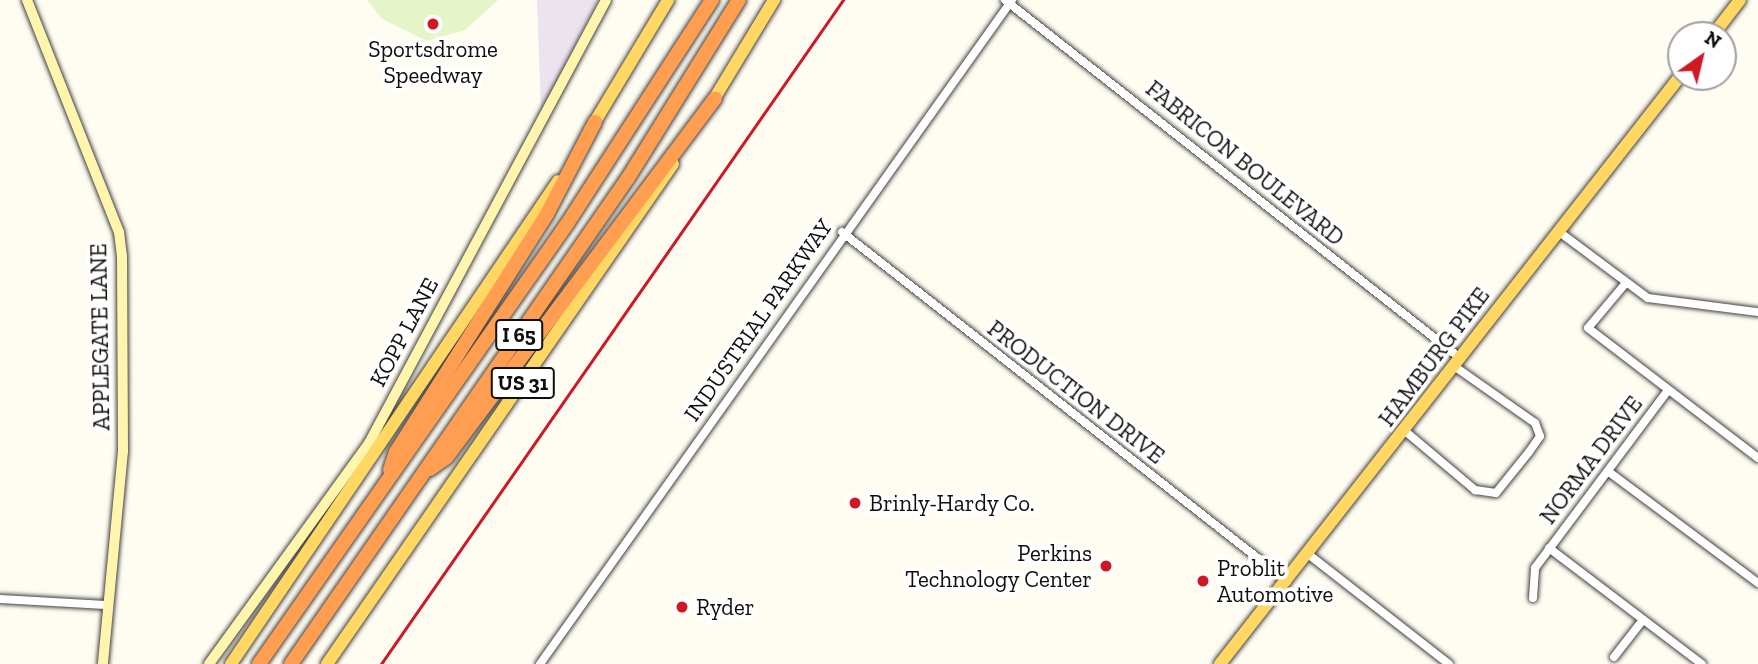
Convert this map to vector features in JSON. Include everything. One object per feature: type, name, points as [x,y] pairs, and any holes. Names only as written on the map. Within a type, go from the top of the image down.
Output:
[{"type":"highway","name":"I 65","points":[[259,664],[567,224],[712,0]]},
{"type":"highway","name":"I 65","points":[[291,664],[628,178],[739,0]]},
{"type":"highway","points":[[423,474],[446,458],[715,98]]},
{"type":"highway","points":[[387,482],[396,452],[547,214],[595,122]]},
{"type":"main road","points":[[230,664],[595,122],[668,0]]},
{"type":"main road","name":"US 31","points":[[327,664],[715,98],[774,0]]},
{"type":"main road","points":[[1724,21],[1740,0]]},
{"type":"main road","name":"HAMBURG PIKE","points":[[1220,664],[1405,431],[1558,230],[1668,91]]},
{"type":"street","name":"APPLEGATE LANE","points":[[27,0],[119,232],[122,256],[123,451],[106,605],[103,664]]},
{"type":"street","name":"KOPP LANE","points":[[208,664],[369,443],[606,0]]},
{"type":"street","name":"INDUSTRIAL PARKWAY","points":[[540,664],[842,232],[1009,1]]},
{"type":"street","name":"FABRICON BOULEVARD","points":[[1009,1],[1535,423],[1540,436],[1496,493],[1475,490],[1405,431]]},
{"type":"street","points":[[1558,230],[1625,284],[1648,298],[1758,312]]},
{"type":"street","name":"PRODUCTION DRIVE","points":[[842,232],[1287,581]]},
{"type":"street","name":"NORMA DRIVE","points":[[1533,598],[1535,568],[1668,390],[1588,328],[1625,284]]},
{"type":"street","points":[[1668,390],[1758,458]]},
{"type":"street","points":[[1609,472],[1758,583]]},
{"type":"street","points":[[1549,548],[1702,664]]},
{"type":"street","points":[[1308,554],[1448,664]]},
{"type":"street","points":[[0,599],[106,605]]},
{"type":"street","points":[[1614,657],[1642,621]]},
{"type":"shaded area","points":[[537,0],[598,0],[541,112]]},
{"type":"green space","name":"Sportsdrome Speedway","points":[[367,0],[498,0],[465,30],[427,41],[382,19]]},
{"type":"railway","points":[[381,664],[843,0]]},
{"type":"place","name":"Sportsdrome Speedway","points":[[433,24]]},
{"type":"place","name":"Brinly-Hardy Co.","points":[[855,503]]},
{"type":"place","name":"Perkins Technology Center","points":[[1106,566]]},
{"type":"place","name":"Problit Automotive","points":[[1203,581]]},
{"type":"place","name":"Ryder","points":[[682,607]]}]
